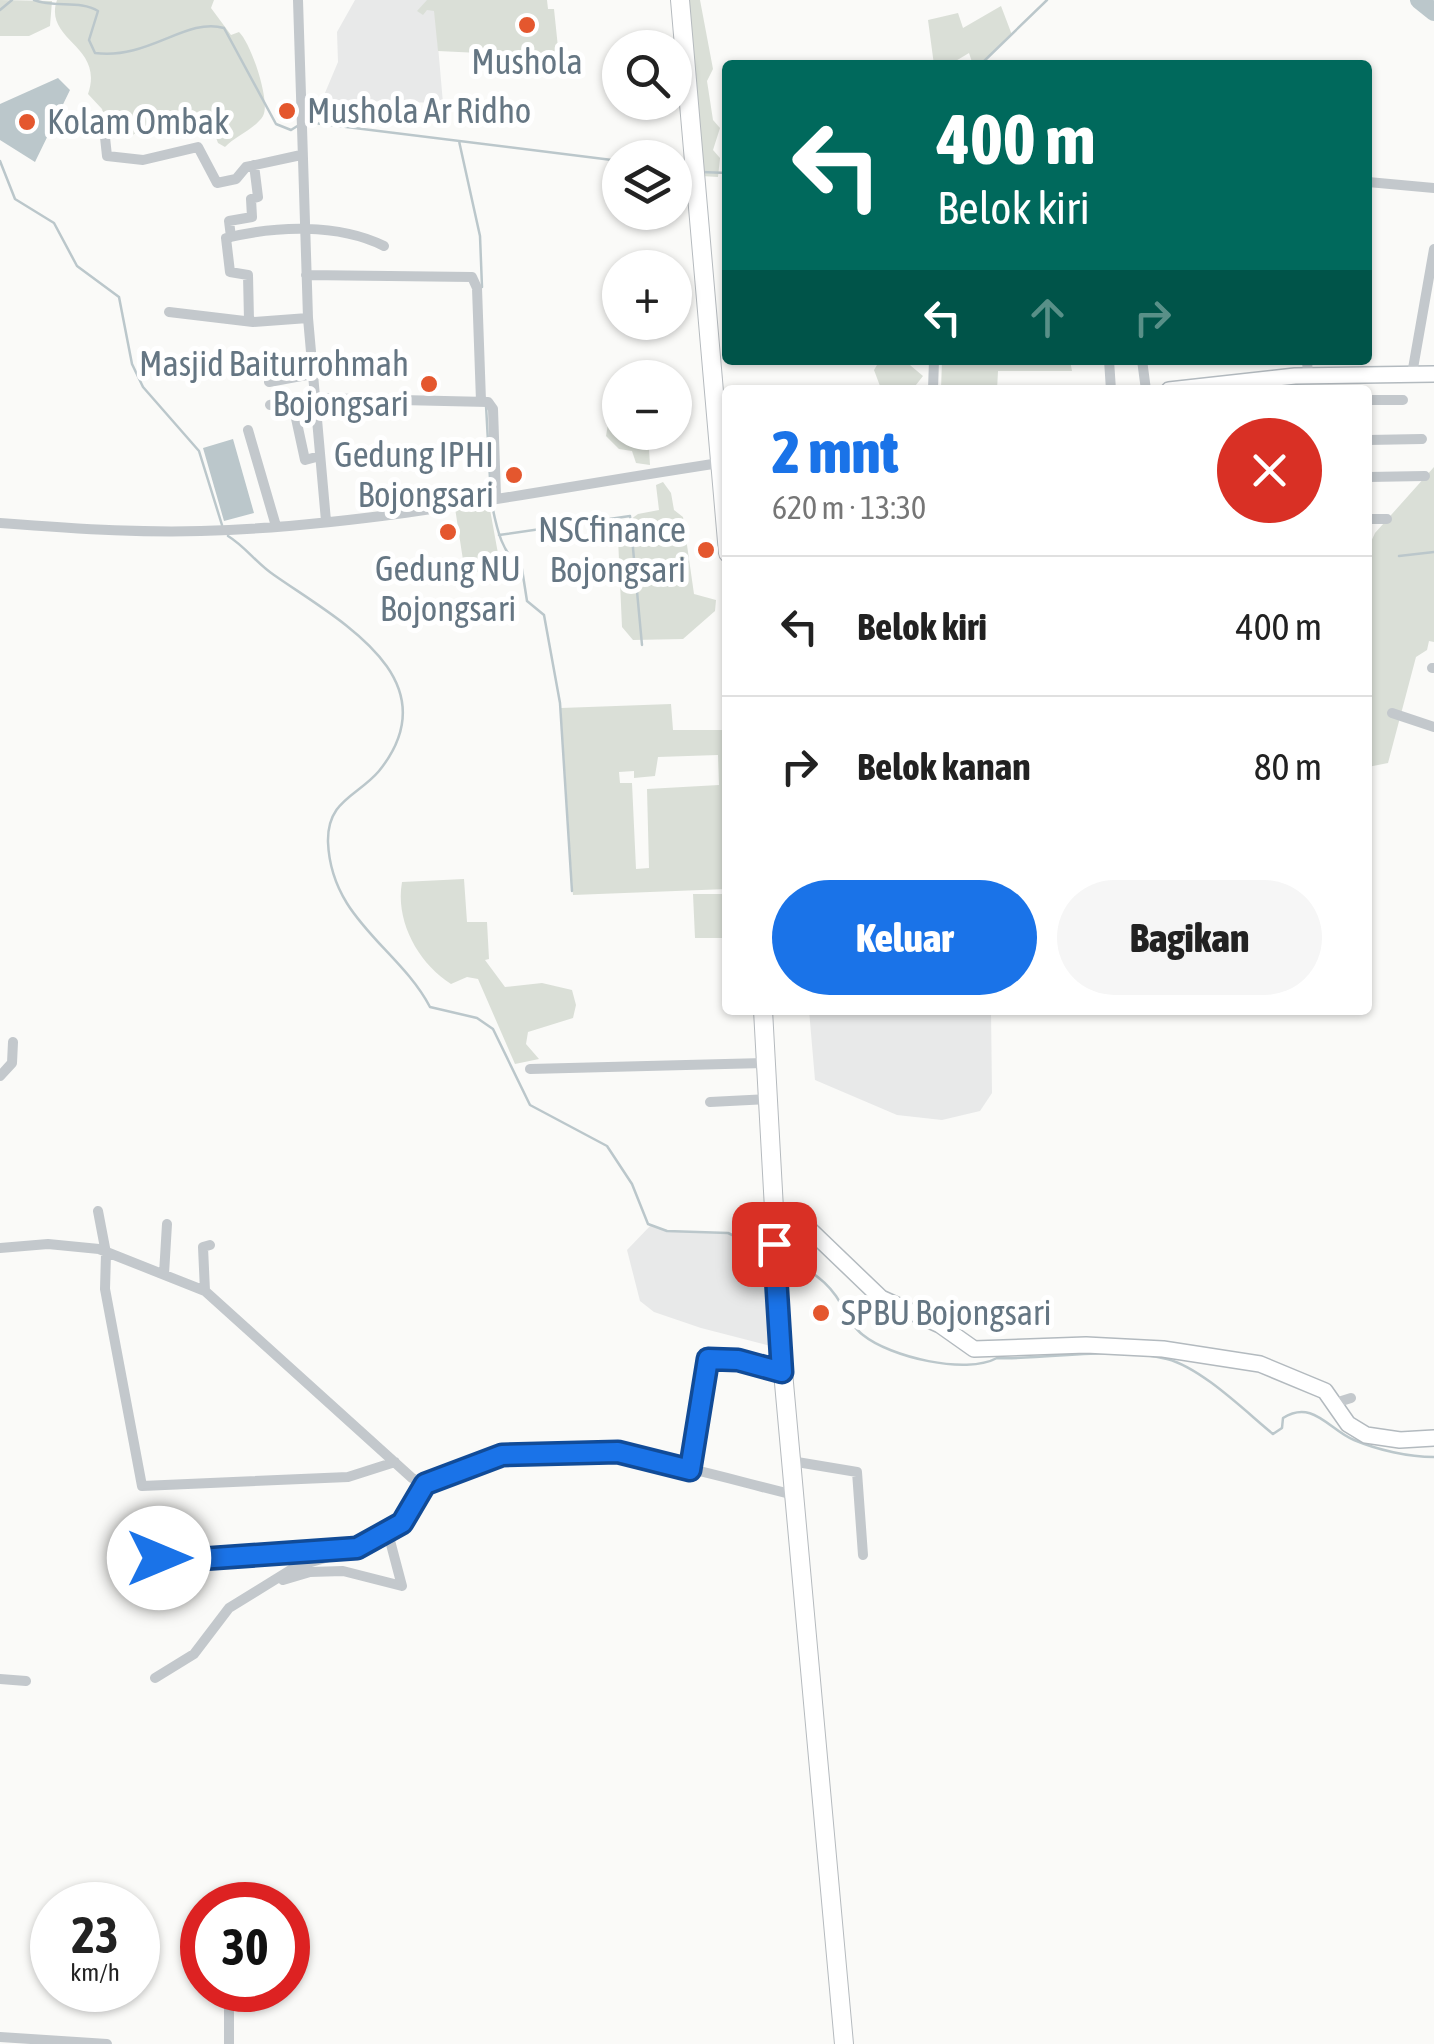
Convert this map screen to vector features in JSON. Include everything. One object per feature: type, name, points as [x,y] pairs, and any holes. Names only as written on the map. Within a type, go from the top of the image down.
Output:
[{"type":"main road","points":[[680,0],[722,450]]},
{"type":"main road","points":[[762,1015],[782,1372],[844,2044]]},
{"type":"street","points":[[298,0],[308,318],[326,521]]},
{"type":"street","points":[[104,128],[106,152],[111,157],[143,160],[198,148],[217,183],[236,179],[254,165],[300,155]]},
{"type":"street","points":[[230,237],[229,221],[253,221],[250,199],[258,197],[254,165]]},
{"type":"street","points":[[1372,182],[1434,188]]},
{"type":"street","points":[[248,320],[248,275],[230,272],[226,240],[230,237],[304,230],[362,235],[384,246]]},
{"type":"street","points":[[1412,374],[1434,250]]},
{"type":"street","points":[[306,275],[468,276],[476,280],[484,401]]},
{"type":"street","points":[[169,312],[248,320],[308,318]]},
{"type":"street","points":[[269,382],[312,374]]},
{"type":"street","points":[[1253,385],[1316,375],[1434,374]]},
{"type":"street","points":[[314,398],[484,401],[493,409],[492,496]]},
{"type":"street","points":[[270,405],[292,400],[303,456],[320,456]]},
{"type":"street","points":[[1372,400],[1403,400]]},
{"type":"street","points":[[248,430],[276,526]]},
{"type":"street","points":[[1372,440],[1422,440]]},
{"type":"street","points":[[0,523],[110,532],[226,530],[326,521],[492,496],[722,450]]},
{"type":"street","points":[[1372,477],[1425,476]]},
{"type":"street","points":[[1372,519],[1388,519]]},
{"type":"street","points":[[1392,713],[1434,727]]},
{"type":"street","points":[[0,1076],[12,1063],[12,1042]]},
{"type":"street","points":[[530,1069],[766,1063]]},
{"type":"street","points":[[710,1102],[767,1099]]},
{"type":"street","points":[[98,1211],[106,1253],[104,1289],[142,1486],[348,1477],[395,1462]]},
{"type":"street","points":[[773,1212],[807,1226],[881,1298],[940,1325],[974,1349],[1086,1345],[1163,1349],[1238,1360],[1293,1376],[1342,1401],[1348,1424],[1366,1435],[1400,1440],[1434,1438]]},
{"type":"street","points":[[164,1274],[167,1224]]},
{"type":"street","points":[[0,1248],[73,1245],[106,1253],[205,1292],[395,1462],[425,1484]]},
{"type":"street","points":[[205,1292],[203,1246],[210,1245]]},
{"type":"street","points":[[690,1470],[708,1359],[738,1360],[782,1372]]},
{"type":"street","points":[[155,1678],[194,1654],[221,1614],[297,1566],[357,1548],[388,1533],[402,1523],[425,1484],[484,1460],[527,1451],[618,1452],[794,1496]]},
{"type":"street","points":[[791,1461],[857,1472],[863,1555]]},
{"type":"street","points":[[268,1585],[324,1571],[352,1572],[402,1586],[388,1533]]},
{"type":"street","points":[[158,1552],[162,1561],[357,1548]]},
{"type":"street","points":[[0,1679],[26,1681]]},
{"type":"street","points":[[229,2012],[229,2044]]},
{"type":"street","points":[[0,2037],[107,2044]]},
{"type":"shaded area","points":[[0,0],[52,1],[50,26],[29,36],[0,36]]},
{"type":"shaded area","points":[[57,0],[214,0],[211,8],[231,35],[239,32],[244,38],[254,60],[262,86],[263,116],[225,147],[218,143],[209,119],[187,127],[179,122],[174,128],[168,120],[163,125],[155,122],[129,137],[108,131],[102,109],[88,94],[88,64],[58,25]]},
{"type":"shaded area","points":[[355,0],[434,0],[443,103],[322,100],[338,62],[337,32]]},
{"type":"shaded area","points":[[427,0],[547,0],[548,9],[554,9],[559,57],[438,51],[434,11],[427,10],[423,15],[417,11]]},
{"type":"shaded area","points":[[682,0],[700,0],[713,69],[707,81],[713,120],[720,128],[713,150],[720,158],[718,177],[701,176],[692,93],[692,30],[685,30]]},
{"type":"shaded area","points":[[1001,6],[1012,35],[985,60],[971,60],[969,53],[957,60],[933,60],[928,20],[958,13],[963,28]]},
{"type":"shaded area","name":"Kolam Ombak","points":[[58,78],[70,90],[35,162],[0,140],[0,104]]},
{"type":"shaded area","points":[[877,365],[910,365],[923,376],[916,385],[880,385],[874,370]]},
{"type":"shaded area","points":[[942,365],[1071,365],[1072,371],[998,371],[997,385],[941,385]]},
{"type":"shaded area","points":[[233,439],[254,513],[224,521],[203,448]]},
{"type":"shaded area","points":[[626,450],[649,450],[650,465],[636,463],[632,451]]},
{"type":"shaded area","points":[[1434,467],[1434,642],[1429,641],[1427,650],[1416,657],[1388,763],[1372,766],[1372,539]]},
{"type":"shaded area","points":[[663,482],[671,493],[674,510],[683,517],[694,594],[716,600],[715,611],[683,639],[633,640],[622,627],[618,538],[627,522],[638,514],[659,510],[656,485]]},
{"type":"shaded area","points":[[489,504],[501,570],[465,573],[455,508]]},
{"type":"shaded area","points":[[671,704],[673,730],[722,730],[722,889],[573,895],[561,708]],"holes":[[[718,755],[719,785],[647,789],[649,868],[636,869],[632,783],[620,783],[619,772],[634,771],[634,778],[655,776],[658,757]]]},
{"type":"shaded area","points":[[464,879],[467,922],[487,922],[489,959],[485,960],[505,987],[542,983],[572,990],[576,1005],[573,1018],[528,1032],[526,1044],[539,1059],[515,1064],[478,979],[467,977],[451,984],[428,965],[406,926],[402,882]]},
{"type":"shaded area","points":[[693,894],[722,894],[722,938],[695,938]]},
{"type":"shaded area","points":[[809,1015],[991,1015],[992,1093],[980,1111],[942,1120],[897,1115],[815,1080]]},
{"type":"shaded area","points":[[651,1225],[667,1231],[728,1233],[770,1253],[778,1348],[654,1312],[640,1301],[627,1250]]},
{"type":"waterway","points":[[0,10],[12,0]]},
{"type":"waterway","points":[[34,0],[98,11],[89,40],[95,53],[133,51],[195,28],[224,28],[276,124],[291,130],[299,125]]},
{"type":"waterway","points":[[985,60],[1047,0]]},
{"type":"waterway","points":[[1419,0],[1434,12]]},
{"type":"waterway","points":[[306,122],[602,159]]},
{"type":"waterway","points":[[459,141],[480,236],[482,287]]},
{"type":"waterway","points":[[0,161],[15,199],[54,223],[77,266],[119,297],[132,364],[143,387],[199,451],[222,525]]},
{"type":"waterway","points":[[701,172],[722,173]]},
{"type":"waterway","points":[[486,405],[491,497]]},
{"type":"waterway","points":[[492,505],[505,548],[522,569],[527,601],[544,615],[560,703],[572,891]]},
{"type":"waterway","points":[[499,535],[630,516],[642,645]]},
{"type":"waterway","points":[[228,536],[268,571],[355,633],[378,655],[395,680],[403,708],[398,738],[379,771],[338,808],[329,828],[332,869],[353,913],[417,986],[430,1007],[477,1018],[493,1029],[530,1105],[607,1146],[632,1184],[648,1224],[667,1231],[728,1233],[770,1253]]},
{"type":"waterway","points":[[1399,556],[1434,552]]},
{"type":"waterway","points":[[787,1259],[826,1285],[863,1335],[909,1356],[967,1365],[997,1358],[1104,1353],[1167,1359],[1195,1372],[1273,1434],[1282,1428],[1283,1418],[1303,1412],[1363,1444],[1434,1457]]},
{"type":"place","name":"Mushola","points":[[527,25]]},
{"type":"place","name":"Mushola Ar Ridho","points":[[287,111]]},
{"type":"place","name":"Kolam Ombak","points":[[27,122]]},
{"type":"place","name":"Masjid Baiturrohmah Bojongsari","points":[[429,384]]},
{"type":"place","name":"Gedung IPHI Bojongsari","points":[[514,475]]},
{"type":"place","name":"Gedung NU Bojongsari","points":[[448,532]]},
{"type":"place","name":"NSCfinance Bojongsari","points":[[706,550]]},
{"type":"place","name":"SPBU Bojongsari","points":[[821,1313]]},
{"type":"route","points":[[159,1558],[172,1561],[357,1548],[402,1523],[420,1500],[425,1484],[502,1455],[527,1451],[618,1452],[690,1470],[708,1359],[738,1360],[782,1372],[774,1244]]}]
